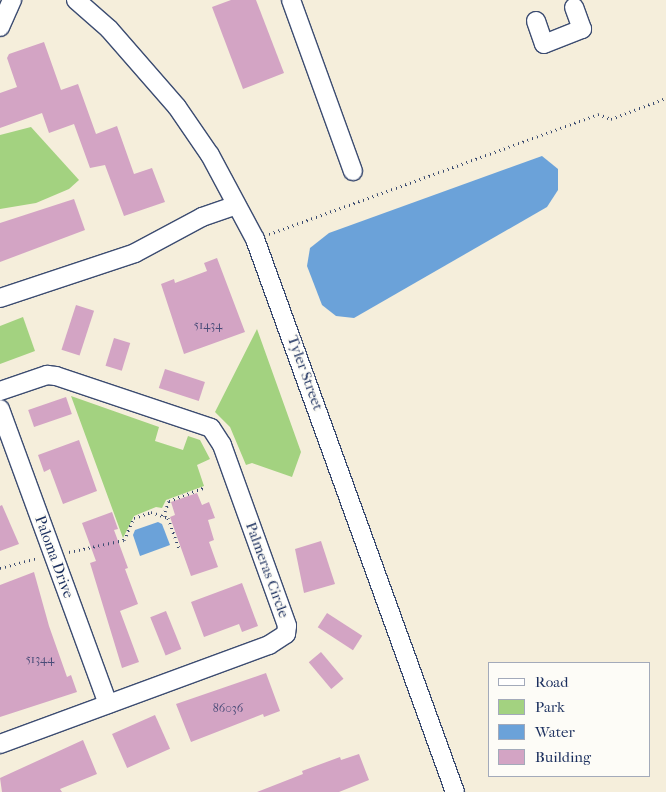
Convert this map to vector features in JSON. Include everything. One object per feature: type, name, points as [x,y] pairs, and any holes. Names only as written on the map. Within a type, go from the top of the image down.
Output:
[{"type":"street","points":[[0,11],[11,0]]},
{"type":"street","points":[[0,27],[11,0]]},
{"type":"street","name":"Tyler Street","points":[[76,0],[109,29],[177,107],[210,155],[255,239],[455,792]]},
{"type":"street","points":[[291,0],[353,171]]},
{"type":"street","points":[[536,21],[544,44],[582,29],[574,7]]},
{"type":"street","points":[[0,298],[135,253],[202,217],[236,205]]},
{"type":"street","name":"Palmeras Circle","points":[[0,391],[47,375],[56,376],[211,428],[222,445],[284,614],[286,634],[280,640],[0,744]]},
{"type":"street","name":"Paloma Drive","points":[[0,409],[108,704]]},
{"type":"path","points":[[255,239],[598,114],[611,119],[666,98]]},
{"type":"path","points":[[163,516],[169,501],[205,487]]},
{"type":"path","points":[[0,568],[124,540],[134,518],[151,512],[168,518],[179,548]]},
{"type":"green space","points":[[31,127],[79,180],[69,189],[36,203],[0,209],[0,135]]},
{"type":"green space","points":[[23,317],[35,351],[0,364],[0,326]]},
{"type":"green space","points":[[257,329],[301,452],[292,477],[252,463],[246,465],[230,427],[215,412]]},
{"type":"green space","points":[[71,396],[159,427],[155,441],[183,450],[188,436],[200,440],[210,459],[197,465],[204,486],[166,500],[162,508],[156,507],[134,516],[123,538]]},
{"type":"water","points":[[542,156],[558,169],[558,190],[547,207],[354,318],[336,316],[322,305],[307,266],[310,248],[329,233]]},
{"type":"water","points":[[158,522],[162,524],[170,545],[140,556],[133,535],[135,530]]},
{"type":"building","points":[[231,0],[256,0],[284,73],[243,89],[212,7]]},
{"type":"building","points":[[44,42],[61,90],[78,84],[96,134],[117,126],[134,174],[152,168],[165,202],[124,216],[105,165],[90,168],[74,124],[49,133],[42,113],[0,128],[0,93],[17,87],[7,58],[9,54]]},
{"type":"building","points":[[74,199],[85,230],[0,262],[0,223]]},
{"type":"building","points":[[217,258],[245,332],[184,354],[161,284],[174,279],[175,283],[207,271],[204,263]]},
{"type":"building","points":[[76,305],[94,311],[80,356],[61,350]]},
{"type":"building","points":[[114,338],[130,343],[122,371],[106,366]]},
{"type":"building","points":[[165,369],[205,382],[199,401],[159,388]]},
{"type":"building","points":[[66,397],[72,414],[34,427],[28,410]]},
{"type":"building","points":[[79,440],[97,491],[63,504],[50,469],[44,472],[38,455]]},
{"type":"building","points":[[197,493],[202,505],[209,502],[215,518],[208,520],[214,540],[209,542],[218,567],[191,576],[170,517],[175,515],[171,502]]},
{"type":"building","points":[[2,505],[19,544],[0,551],[0,506]]},
{"type":"building","points":[[112,512],[118,529],[114,530],[128,568],[125,569],[138,604],[120,611],[139,662],[122,668],[90,563],[96,561],[82,523]]},
{"type":"building","points":[[321,541],[335,584],[304,593],[295,549]]},
{"type":"building","points":[[34,572],[49,626],[67,677],[71,675],[77,692],[0,717],[0,585]]},
{"type":"building","points":[[242,583],[258,626],[242,632],[239,624],[204,637],[191,602]]},
{"type":"building","points":[[166,611],[181,649],[166,655],[150,617]]},
{"type":"building","points":[[327,613],[362,636],[353,650],[318,627]]},
{"type":"building","points":[[321,652],[343,679],[331,689],[309,662]]},
{"type":"building","points":[[266,673],[280,711],[264,717],[263,714],[191,742],[176,704]]},
{"type":"building","points":[[155,715],[170,749],[127,768],[112,734]]},
{"type":"building","points":[[83,740],[97,774],[60,789],[62,792],[2,792],[0,778]]},
{"type":"building","points":[[359,754],[369,780],[339,792],[257,792],[303,774],[302,771],[340,757],[341,760]]}]
